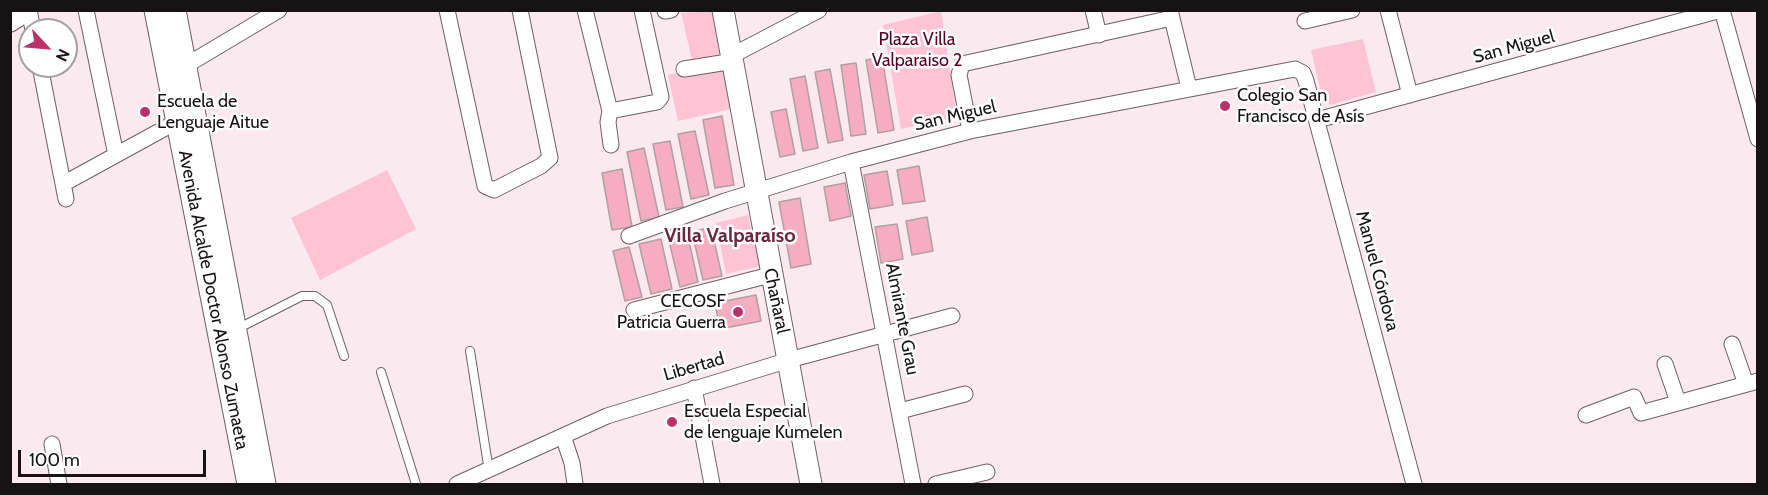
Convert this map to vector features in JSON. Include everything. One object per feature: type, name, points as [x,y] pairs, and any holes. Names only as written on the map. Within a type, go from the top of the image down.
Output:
[{"type":"street","points":[[10,21],[28,10]]},
{"type":"street","points":[[86,10],[116,155]]},
{"type":"street","name":"Avenida Alcalde Doctor Alonso Zumaeta","points":[[155,10],[248,484]]},
{"type":"street","name":"Avenida Alcalde Doctor Alonso Zumaeta","points":[[175,10],[265,484]]},
{"type":"street","points":[[185,66],[279,10]]},
{"type":"street","points":[[447,10],[485,186],[498,190],[550,158],[520,10]]},
{"type":"street","points":[[585,10],[610,111],[608,122],[611,145]]},
{"type":"street","points":[[610,111],[657,102],[661,97],[642,10]]},
{"type":"street","points":[[665,11],[671,10]]},
{"type":"street","name":"Chañaral","points":[[723,10],[734,58],[770,275],[789,360],[811,484]]},
{"type":"street","points":[[684,69],[734,58],[819,10]]},
{"type":"street","points":[[1093,10],[1099,35]]},
{"type":"street","points":[[1305,21],[1352,10]]},
{"type":"street","points":[[1388,10],[1410,95]]},
{"type":"street","points":[[1722,10],[1758,140]]},
{"type":"street","name":"San Miguel","points":[[1317,120],[1722,10]]},
{"type":"street","points":[[970,131],[959,75],[962,64],[1099,35],[1171,14],[1189,88]]},
{"type":"street","name":"San Miguel","points":[[629,236],[756,191],[851,162],[970,131],[1289,68],[1300,70]]},
{"type":"street","name":"Manuel Córdova","points":[[1300,70],[1306,81],[1317,120],[1414,484]]},
{"type":"street","points":[[42,78],[64,191],[116,155],[178,121]]},
{"type":"street","name":"Almirante Grau","points":[[851,162],[913,484]]},
{"type":"street","points":[[634,310],[770,275]]},
{"type":"street","name":"Libertad","points":[[458,484],[608,416],[789,360],[952,316]]},
{"type":"street","points":[[1586,415],[1634,397],[1641,413],[1752,382],[1732,344]]},
{"type":"street","points":[[1665,364],[1678,402]]},
{"type":"street","points":[[694,388],[712,484]]},
{"type":"street","points":[[900,411],[965,394]]},
{"type":"street","points":[[563,436],[572,464],[575,484]]},
{"type":"street","points":[[52,444],[59,484]]},
{"type":"street","points":[[936,484],[987,472]]},
{"type":"lane","points":[[235,330],[302,296],[315,296],[327,305],[344,356]]},
{"type":"lane","points":[[470,351],[489,471]]},
{"type":"lane","points":[[381,372],[416,484]]},
{"type":"green space","points":[[717,11],[735,108],[678,121],[668,75],[694,68],[681,13]]},
{"type":"green space","name":"Plaza Villa Valparaiso 2","points":[[941,11],[957,117],[901,129],[883,25]]},
{"type":"green space","points":[[1363,39],[1376,92],[1331,105],[1323,101],[1311,50]]},
{"type":"green space","points":[[387,170],[416,229],[320,280],[291,218]]},
{"type":"green space","points":[[748,215],[760,266],[726,274],[716,223]]},
{"type":"building","points":[[882,57],[894,130],[878,133],[866,60]]},
{"type":"building","points":[[856,63],[866,134],[851,136],[841,65]]},
{"type":"building","points":[[830,69],[843,140],[828,143],[815,72]]},
{"type":"building","points":[[805,76],[818,148],[803,151],[790,79]]},
{"type":"building","points":[[786,109],[795,154],[780,157],[771,112]]},
{"type":"building","points":[[722,116],[734,185],[715,188],[703,120]]},
{"type":"building","points":[[695,131],[709,195],[691,199],[678,134]]},
{"type":"building","points":[[670,141],[683,207],[666,210],[653,144]]},
{"type":"building","points":[[644,148],[659,217],[641,221],[627,152]]},
{"type":"building","points":[[919,166],[925,201],[903,204],[897,170]]},
{"type":"building","points":[[622,169],[632,227],[612,230],[602,173]]},
{"type":"building","points":[[887,171],[893,205],[870,209],[864,175]]},
{"type":"building","points":[[845,183],[851,216],[830,221],[824,187]]},
{"type":"building","points":[[800,198],[811,264],[791,268],[779,202]]},
{"type":"building","points":[[927,217],[933,251],[912,255],[906,221]]},
{"type":"building","points":[[897,224],[903,259],[881,263],[875,227]]},
{"type":"building","points":[[711,227],[722,276],[703,280],[692,232]]},
{"type":"building","points":[[687,232],[698,282],[680,287],[668,237]]},
{"type":"building","points":[[661,239],[672,289],[651,294],[639,244]]},
{"type":"building","points":[[629,247],[642,297],[625,301],[613,251]]},
{"type":"building","name":"CECOSF Patricia Guerra","points":[[756,295],[761,321],[720,329],[715,303]]},
{"type":"place","name":"Colegio San Francisco de Asís","points":[[1225,106]]},
{"type":"place","name":"Escuela de Lenguaje Aitue","points":[[145,112]]},
{"type":"place","name":"CECOSF Patricia Guerra","points":[[738,312]]},
{"type":"place","name":"Escuela Especial de lenguaje Kumelen","points":[[672,422]]},
{"type":"district","name":"Villa Valparaíso","points":[[730,236]]}]
